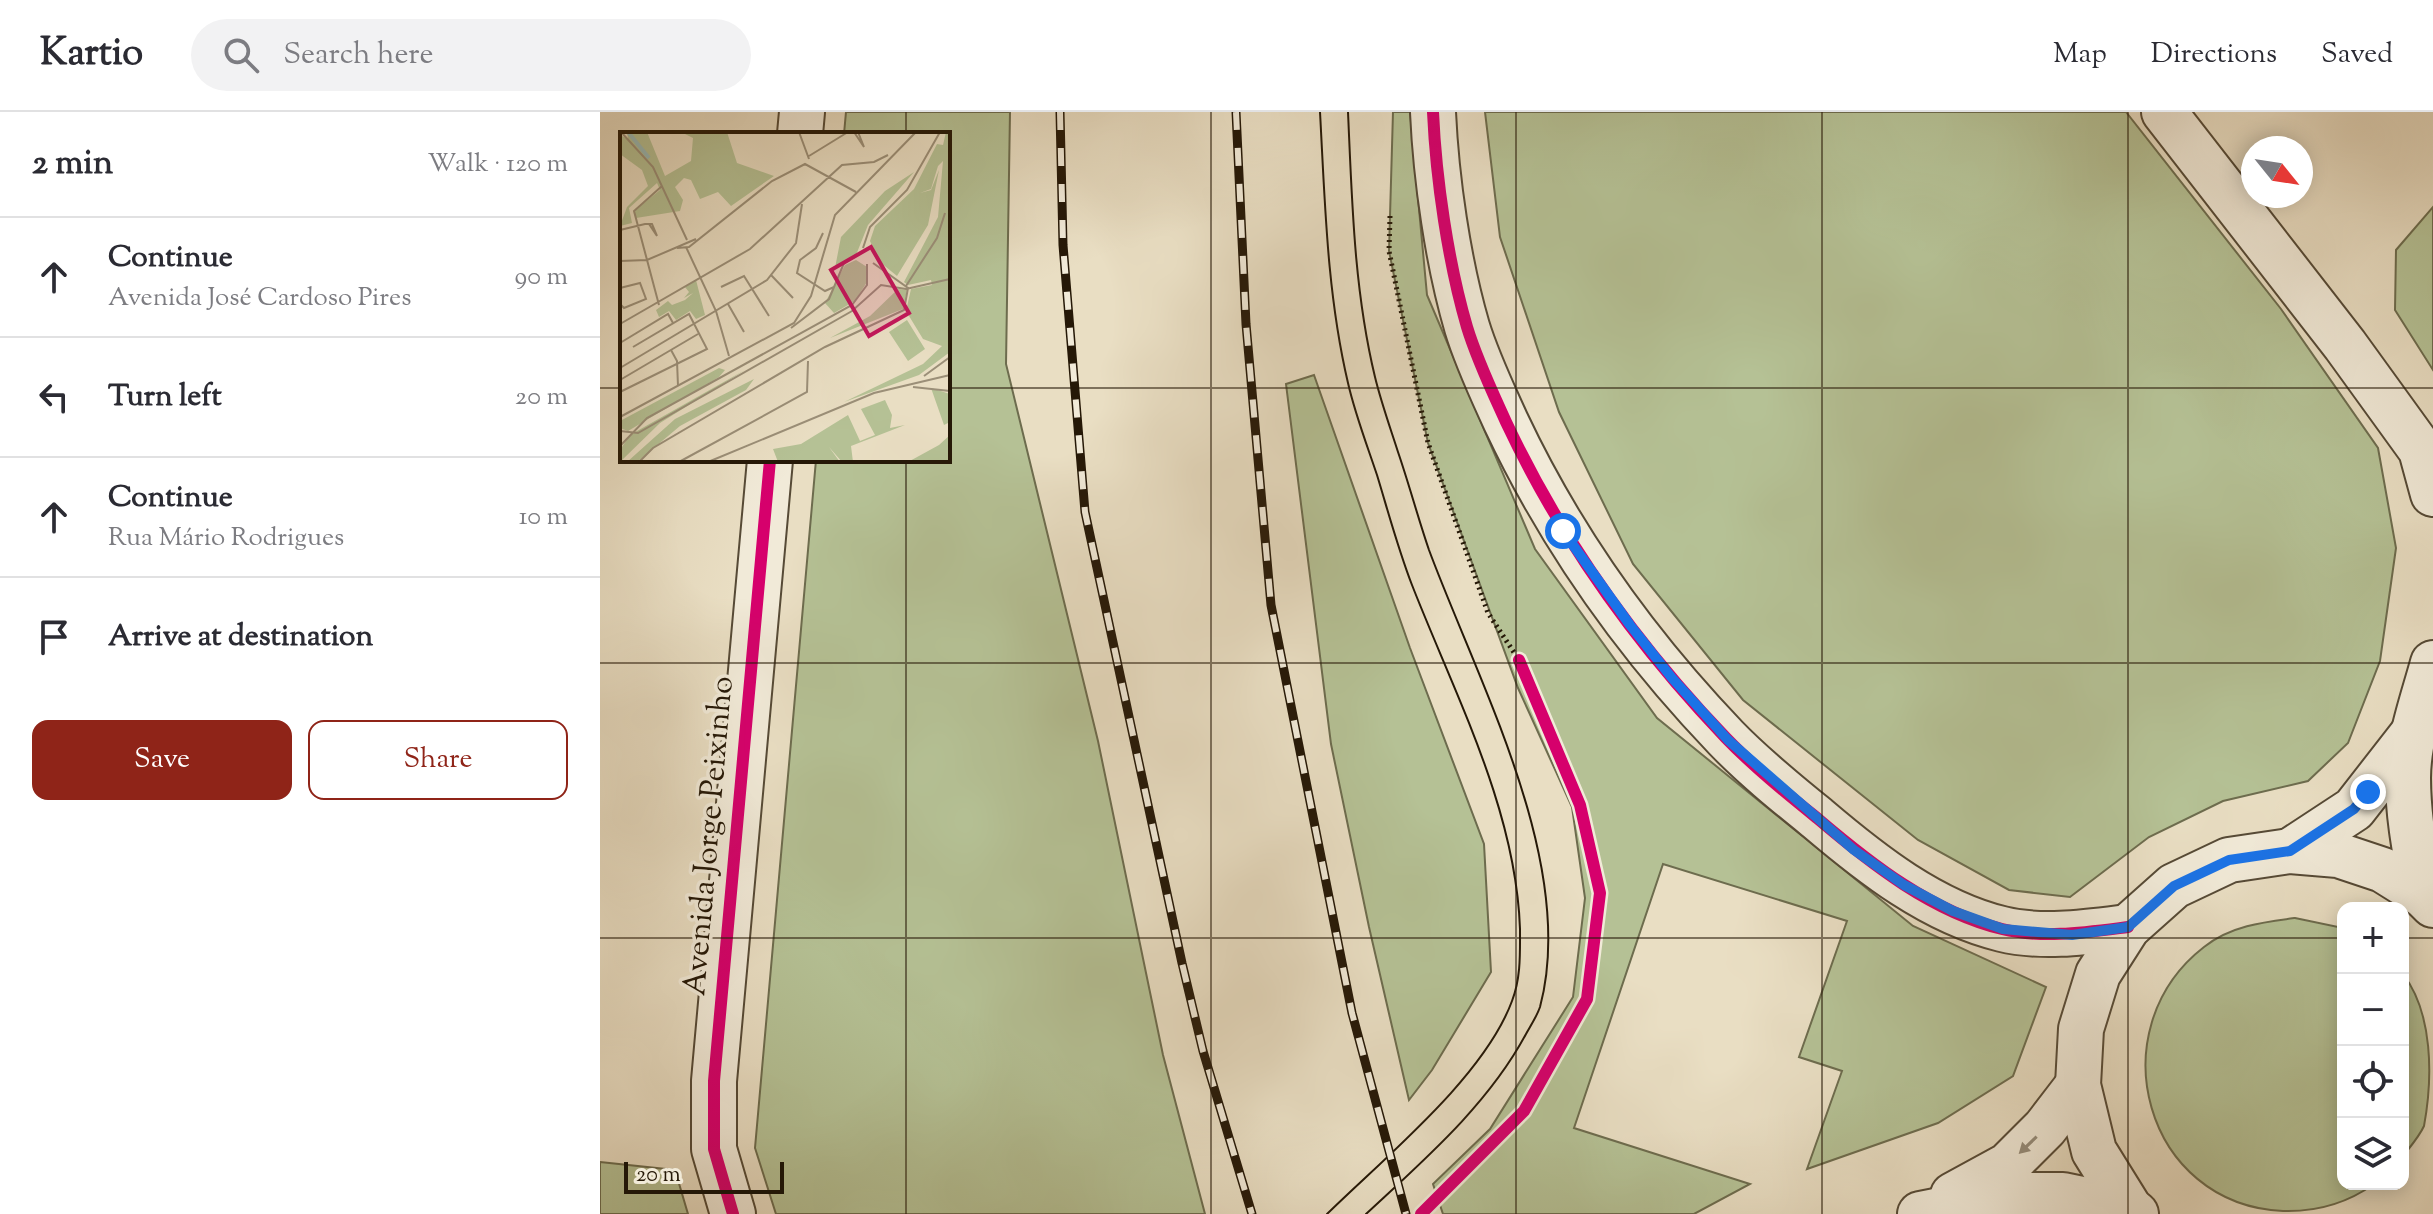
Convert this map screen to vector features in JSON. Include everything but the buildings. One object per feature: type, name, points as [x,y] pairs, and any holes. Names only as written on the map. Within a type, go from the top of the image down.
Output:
[{"type":"street","points":[[800,132],[802,112]]},
{"type":"street","points":[[1433,112],[1446,228],[1456,279],[1467,327],[1486,377],[1546,502],[1571,543],[1672,678],[1728,740],[1778,785],[1854,850],[1904,885],[1953,911],[2003,929],[2072,935],[2128,927]]},
{"type":"street","points":[[2164,112],[2345,345],[2421,450],[2433,494]]},
{"type":"street","name":"Avenida Jorge Peixinho","points":[[733,1214],[714,1149],[714,1081],[770,462]]},
{"type":"street","points":[[2428,900],[2411,826],[2408,775],[2415,730],[2433,663]]},
{"type":"street","points":[[2290,851],[2354,809],[2415,730]]},
{"type":"street","points":[[2133,1211],[2094,1151],[2078,1085],[2081,1029],[2098,974],[2128,927],[2174,886],[2229,860],[2290,851],[2338,855],[2383,870],[2428,900]]},
{"type":"street","points":[[1919,1214],[2008,1165],[2045,1128],[2078,1085]]},
{"type":"street","points":[[1919,1214],[2016,1195],[2063,1195],[2133,1211]]},
{"type":"path","points":[[1390,205],[1389,251],[1428,443],[1488,613],[1519,660],[1525,675]]},
{"type":"green space","points":[[846,112],[1010,112],[1006,364],[1098,741],[1163,1055],[1205,1214],[776,1214],[755,1148],[816,462],[950,462],[950,132],[844,132]]},
{"type":"green space","points":[[1393,112],[1410,112],[1427,295],[1535,549],[1657,718],[1913,926],[2046,987],[2013,1076],[1938,1123],[1807,1169],[1842,1071],[1799,1057],[1847,921],[1663,864],[1574,1128],[1750,1184],[1694,1214],[1443,1214],[1433,1184],[1490,1129],[1573,997],[1585,898],[1572,807],[1518,688],[1428,443],[1389,251]]},
{"type":"green space","points":[[1485,112],[2126,112],[2281,309],[2378,448],[2396,548],[2380,661],[2348,743],[2308,781],[2223,801],[2149,837],[2070,897],[2009,890],[1918,840],[1743,700],[1633,564],[1559,412],[1500,237]]},
{"type":"green space","points":[[2433,207],[2433,370],[2395,310],[2396,250]]},
{"type":"green space","points":[[1314,375],[1410,648],[1484,844],[1491,972],[1432,1070],[1409,1100],[1331,744],[1286,384]]},
{"type":"green space","points":[[2295,918],[2337,927],[2337,1190],[2364,1190],[2353,1197],[2307,1210],[2283,1211],[2236,1201],[2197,1179],[2169,1147],[2152,1108],[2146,1065],[2152,1022],[2171,982],[2214,940],[2259,923]]},
{"type":"green space","points":[[2409,984],[2420,1007],[2428,1046],[2429,1087],[2424,1126],[2409,1148]]},
{"type":"green space","points":[[600,1162],[675,1170],[688,1214],[600,1214]]},
{"type":"tram line","points":[[1320,112],[1331,282],[1348,383],[1407,571],[1481,753],[1495,796],[1516,884],[1520,929],[1517,983],[1498,1030],[1479,1058],[1431,1115],[1327,1214]]},
{"type":"tram line","points":[[1348,112],[1358,278],[1375,377],[1429,550],[1517,775],[1546,894],[1548,952],[1540,1007],[1511,1060],[1454,1130],[1366,1214]]},
{"type":"railway","points":[[1060,112],[1063,245],[1085,512],[1182,963],[1203,1051],[1252,1214]]},
{"type":"railway","points":[[1236,112],[1246,324],[1271,605],[1352,1013],[1406,1214]]},
{"type":"cycle path","points":[[1433,112],[1449,248],[1460,302],[1480,363],[1528,465],[1576,549],[1632,628],[1693,703],[1759,769],[1859,852],[1927,899],[1976,921],[2017,932],[2065,934],[2128,927]]},
{"type":"cycle path","points":[[733,1214],[714,1149],[714,1081],[770,462]]},
{"type":"cycle path","points":[[1421,1214],[1524,1111],[1587,999],[1600,893],[1580,805],[1519,660]]},
{"type":"route","points":[[1563,531],[1630,625],[1672,678],[1728,740],[1854,850],[1904,885],[1953,911],[2003,929],[2072,935],[2128,927],[2174,886],[2229,860],[2290,851],[2354,809],[2368,792]]}]
